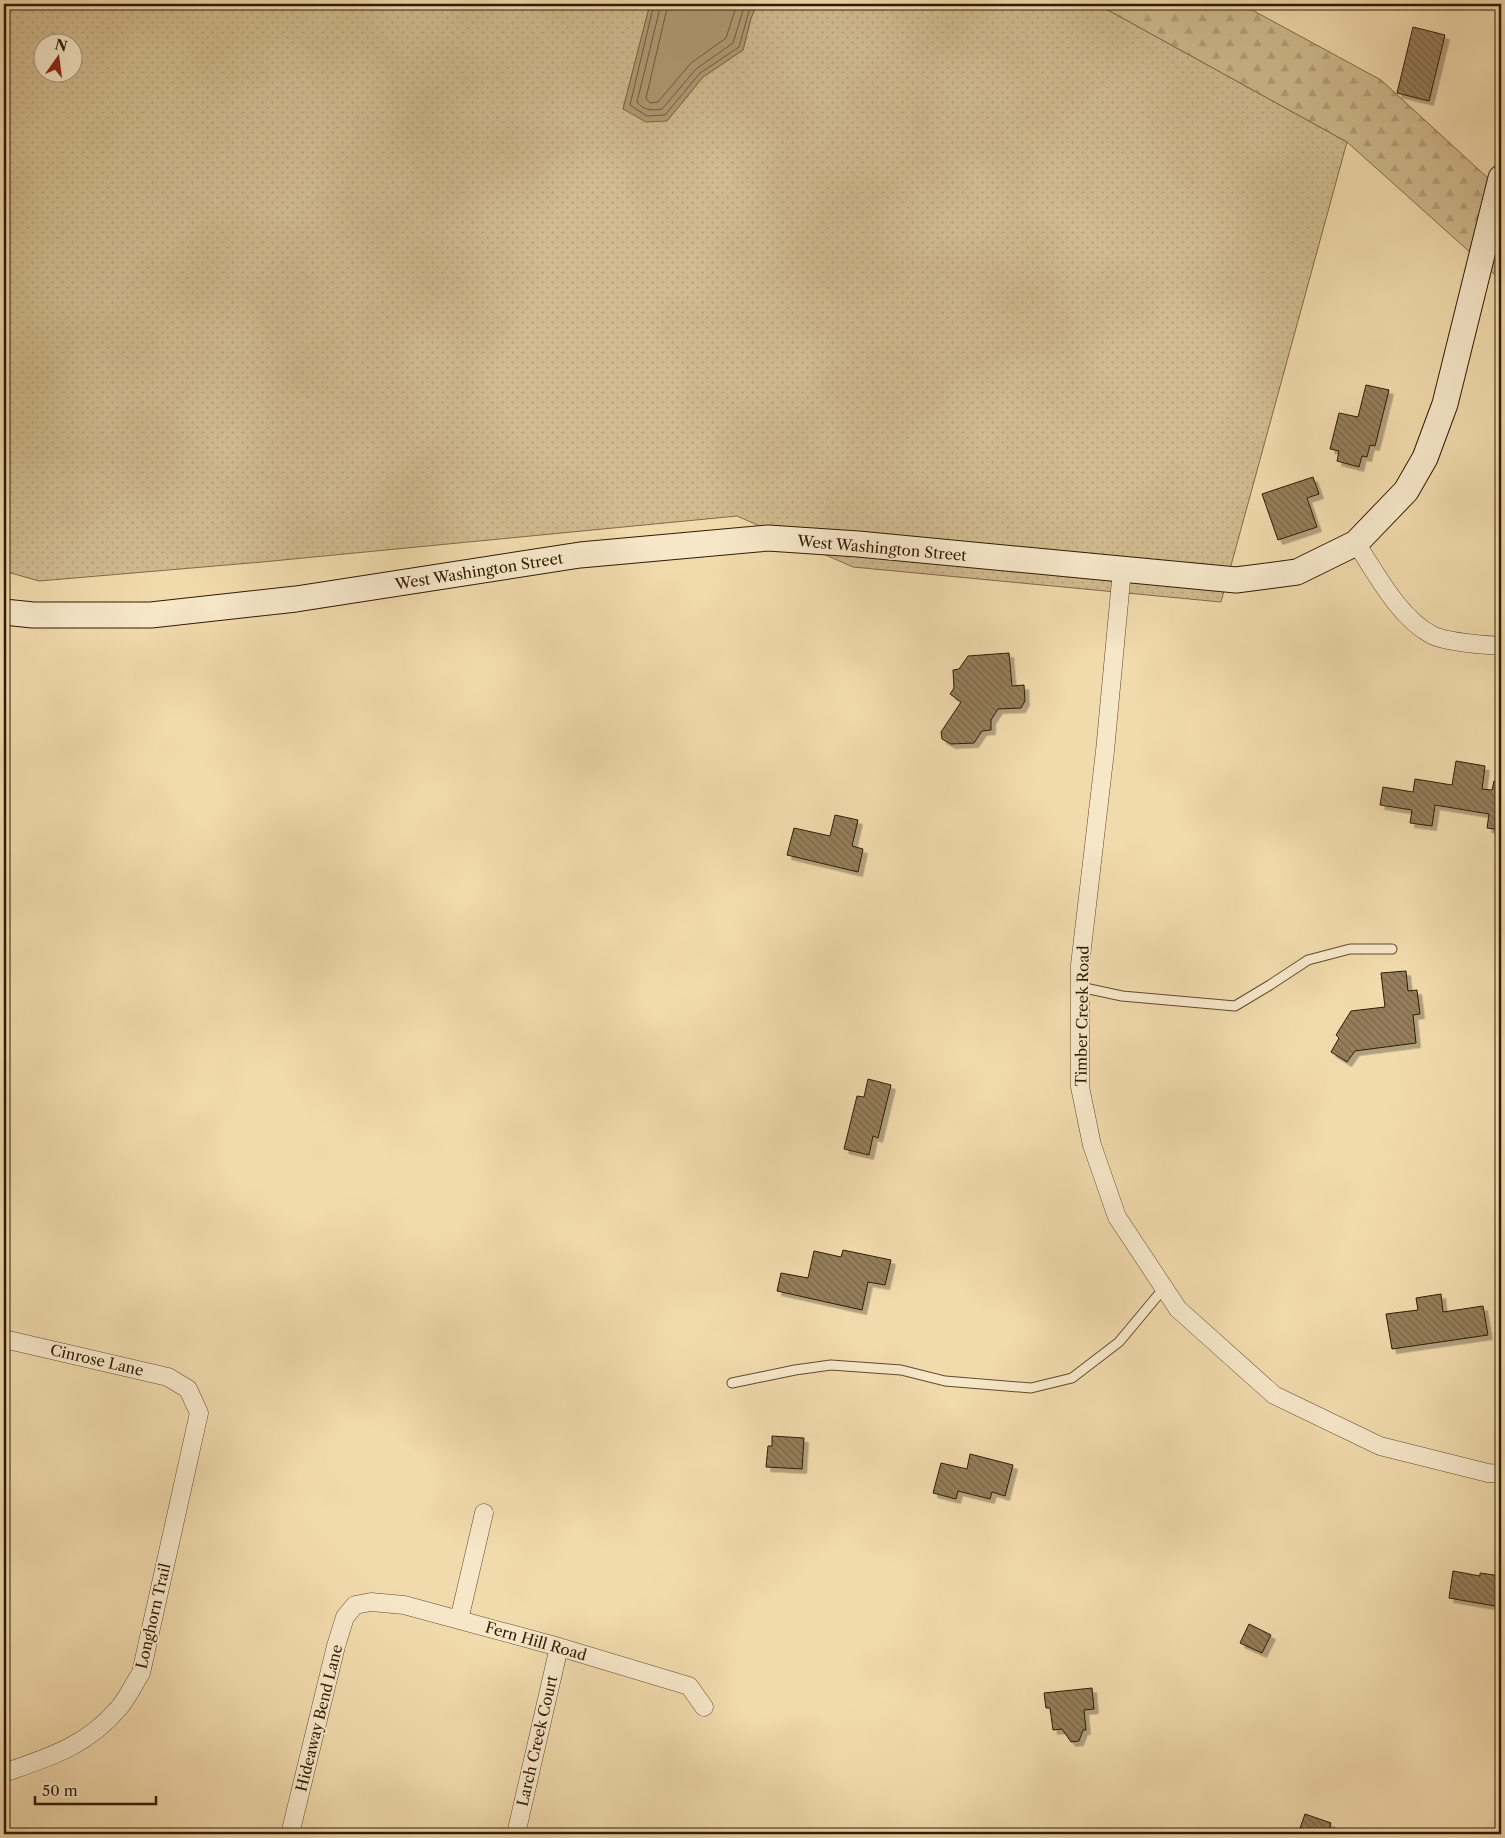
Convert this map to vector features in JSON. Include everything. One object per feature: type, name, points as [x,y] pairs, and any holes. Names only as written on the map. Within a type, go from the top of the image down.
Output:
[{"type":"street","name":"West Washington Street","points":[[4,612],[33,615],[151,615],[296,599],[580,555],[768,538],[858,544],[1236,580],[1297,572],[1356,543],[1406,491],[1425,458],[1445,404],[1501,178]]},
{"type":"street","points":[[1356,543],[1401,609],[1416,624],[1434,635],[1482,645],[1501,646]]},
{"type":"street","name":"Timber Creek Road","points":[[1122,570],[1104,761],[1080,966],[1080,1087],[1092,1145],[1117,1217],[1178,1309],[1274,1395],[1380,1446],[1488,1473],[1501,1474]]},
{"type":"street","name":"Cinrose Lane","points":[[4,1339],[168,1377],[188,1389]]},
{"type":"street","name":"Longhorn Trail","points":[[4,1773],[59,1754],[92,1734],[118,1708],[140,1673],[198,1413],[188,1389]]},
{"type":"street","points":[[459,1620],[484,1513]]},
{"type":"street","name":"Fern Hill Road","points":[[355,1605],[371,1602],[404,1605],[559,1647],[689,1686],[704,1707]]},
{"type":"street","name":"Hideaway Bend Lane","points":[[290,1834],[344,1617],[355,1605]]},
{"type":"street","name":"Larch Creek Court","points":[[516,1834],[559,1647]]},
{"type":"lane","points":[[1080,987],[1122,996],[1236,1006],[1308,960],[1350,949],[1392,949]]},
{"type":"lane","points":[[732,1382],[831,1365],[901,1370],[946,1380],[1031,1388],[1072,1378],[1088,1366],[1119,1342],[1164,1288]]},
{"type":"green space","points":[[4,4],[650,4],[623,109],[667,121],[703,77],[743,50],[751,18],[757,4],[1097,4],[1347,142],[1221,602],[853,567],[737,516],[262,562],[39,581],[4,571]]},
{"type":"green space","points":[[1097,4],[1241,4],[1381,80],[1501,190],[1501,280],[1347,142]]},
{"type":"water","points":[[650,4],[757,4],[751,18],[743,50],[703,77],[667,121],[646,122],[623,109]]},
{"type":"building","points":[[1413,27],[1445,35],[1429,101],[1397,93]]},
{"type":"building","points":[[1366,385],[1389,390],[1375,446],[1370,445],[1367,457],[1362,456],[1359,467],[1337,461],[1339,451],[1330,449],[1339,413],[1358,417]]},
{"type":"building","points":[[1313,477],[1319,494],[1307,498],[1317,527],[1278,540],[1262,494]]},
{"type":"building","points":[[1009,653],[1012,686],[1024,685],[1025,701],[1021,708],[998,709],[991,720],[991,730],[982,731],[974,743],[951,744],[942,739],[941,732],[961,702],[950,694],[954,688],[953,670],[959,669],[968,656]]},
{"type":"building","points":[[1456,761],[1485,766],[1482,789],[1492,790],[1494,781],[1501,781],[1501,830],[1487,828],[1489,814],[1435,805],[1432,826],[1410,823],[1412,810],[1380,805],[1383,787],[1413,792],[1415,779],[1452,785]]},
{"type":"building","points":[[835,815],[858,820],[852,846],[863,849],[858,872],[787,855],[794,828],[830,836]]},
{"type":"building","points":[[1406,971],[1408,991],[1417,990],[1420,1014],[1413,1015],[1416,1043],[1355,1051],[1347,1062],[1331,1052],[1339,1038],[1336,1035],[1351,1011],[1385,1007],[1381,973]]},
{"type":"building","points":[[868,1079],[891,1085],[878,1138],[873,1136],[869,1155],[844,1149],[857,1096],[864,1097]]},
{"type":"building","points":[[843,1250],[891,1260],[885,1285],[868,1282],[862,1310],[777,1291],[781,1273],[808,1278],[814,1251],[841,1257]]},
{"type":"building","points":[[1441,1294],[1443,1312],[1483,1306],[1488,1335],[1392,1349],[1386,1314],[1418,1310],[1416,1298]]},
{"type":"building","points":[[772,1436],[804,1438],[802,1469],[766,1467],[768,1446],[772,1446]]},
{"type":"building","points":[[970,1454],[1013,1465],[1005,1496],[992,1492],[990,1499],[958,1491],[956,1499],[933,1493],[941,1463],[967,1469]]},
{"type":"building","points":[[1453,1571],[1480,1576],[1480,1573],[1501,1576],[1501,1607],[1449,1598]]},
{"type":"building","points":[[1249,1624],[1271,1635],[1262,1653],[1240,1643]]},
{"type":"building","points":[[1092,1688],[1094,1709],[1084,1710],[1086,1730],[1083,1730],[1079,1741],[1071,1742],[1062,1729],[1053,1730],[1050,1708],[1046,1708],[1044,1693]]},
{"type":"building","points":[[1305,1814],[1331,1823],[1328,1834],[1298,1834]]}]
